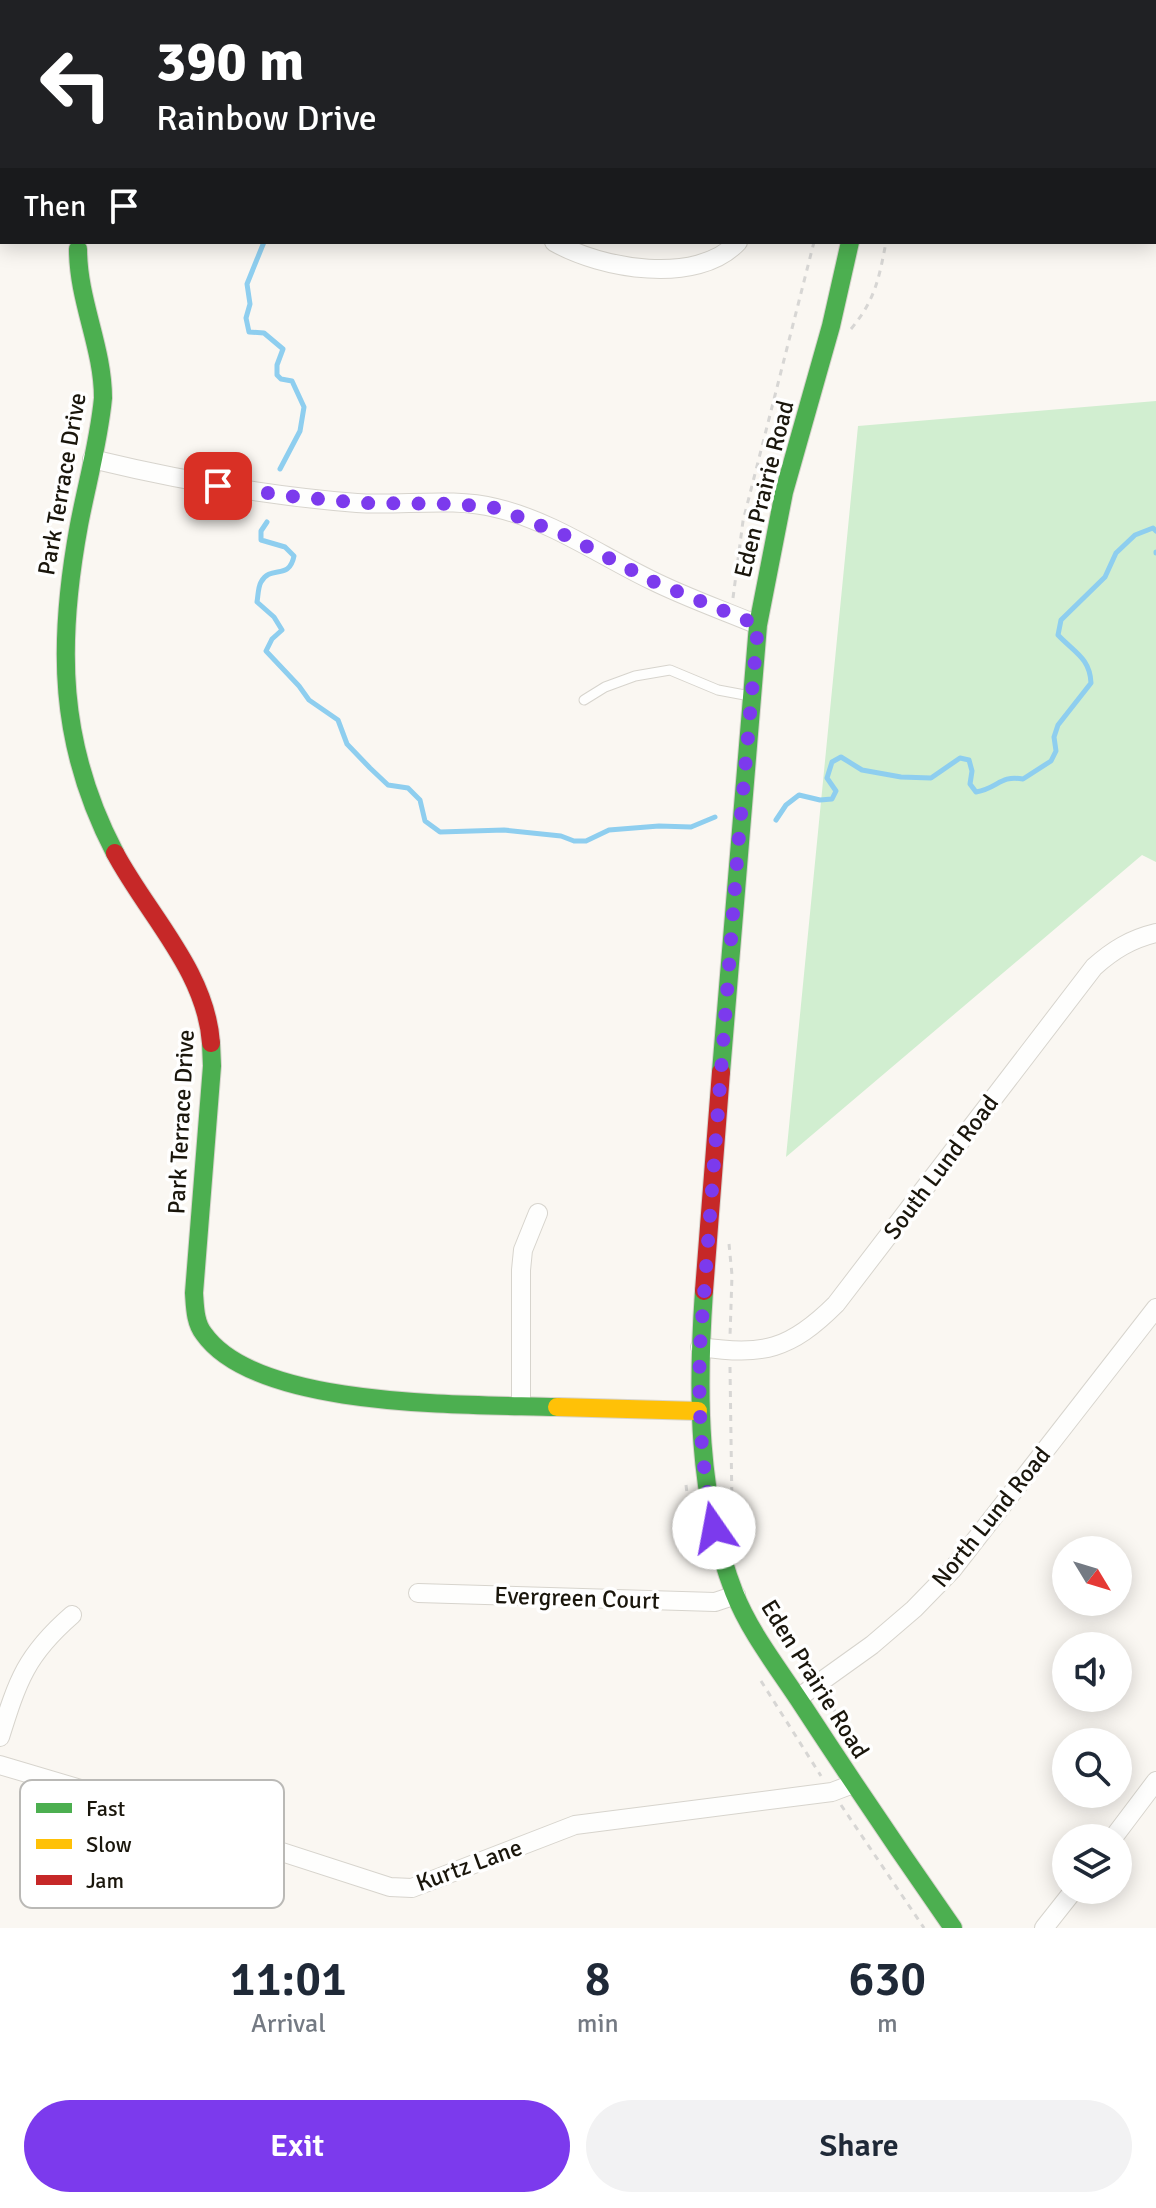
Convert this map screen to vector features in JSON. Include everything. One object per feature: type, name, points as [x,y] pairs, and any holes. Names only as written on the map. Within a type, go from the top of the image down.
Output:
[{"type":"main road","name":"Eden Prairie Road","points":[[850,244],[831,326],[784,492],[758,625],[700,1347],[698,1411],[714,1528],[736,1595],[759,1640],[853,1784],[953,1928]]},
{"type":"main road","name":"Park Terrace Drive","points":[[78,249],[76,269],[100,352],[102,418],[69,574],[63,671],[79,767],[95,813],[116,857],[199,985],[208,1011],[213,1038],[212,1066],[194,1293],[202,1333],[216,1349],[233,1360],[310,1388],[355,1399],[698,1411]]},
{"type":"street","points":[[558,244],[596,259],[674,270],[716,260],[736,244]]},
{"type":"street","points":[[92,459],[218,486],[289,496],[360,503],[457,504],[496,508],[567,536],[652,581],[758,625]]},
{"type":"street","name":"South Lund Road","points":[[700,1347],[730,1351],[769,1349],[795,1338],[817,1323],[836,1304],[1094,967],[1113,950],[1156,933]]},
{"type":"street","points":[[521,1406],[522,1260],[529,1231],[538,1213]]},
{"type":"street","name":"North Lund Road","points":[[798,1698],[872,1645],[914,1609],[952,1570],[1156,1308]]},
{"type":"street","name":"Evergreen Court","points":[[418,1593],[715,1602],[736,1595]]},
{"type":"street","points":[[0,1737],[23,1670],[49,1635],[72,1615]]},
{"type":"street","name":"Kurtz Lane","points":[[0,1765],[50,1780]]},
{"type":"street","points":[[1124,1824],[1156,1781]]},
{"type":"street","name":"Kurtz Lane","points":[[284,1853],[390,1887],[412,1888],[575,1825],[832,1792],[853,1784]]},
{"type":"street","points":[[1044,1928],[1063,1904]]},
{"type":"lane","points":[[584,700],[605,687],[635,676],[670,670],[718,690],[750,696]]},
{"type":"path","points":[[731,614],[743,521],[813,244]]},
{"type":"path","points":[[845,337],[866,311],[877,289],[886,244]]},
{"type":"path","points":[[728,1230],[732,1275],[732,1508]]},
{"type":"path","points":[[789,1649],[821,1680],[835,1706],[841,1731]]},
{"type":"green space","points":[[1156,401],[1156,862],[1142,855],[786,1157],[858,426]]},
{"type":"waterway","points":[[263,244],[247,284],[250,304],[246,318],[249,332],[264,333],[283,349],[277,375],[292,381],[304,407],[300,431],[280,469]]},
{"type":"waterway","points":[[267,522],[261,531],[261,540],[285,547],[294,556],[288,568],[265,577],[259,587],[257,602],[274,617],[282,630],[272,639],[266,651],[309,700],[338,720],[347,744],[370,768],[388,785],[408,788],[420,800],[425,821],[440,832],[504,830],[586,841],[609,830],[691,827],[715,817]]},
{"type":"waterway","points":[[776,820],[786,805],[799,795],[820,800],[832,799],[836,791],[827,778],[832,762],[841,757],[862,770],[901,777],[931,778],[960,758],[969,760],[972,771],[970,784],[976,792],[1004,780],[1023,779],[1051,761],[1056,751],[1054,737],[1058,725],[1091,683],[1084,661],[1058,635],[1061,620],[1105,577],[1116,553],[1135,535],[1153,528],[1156,531]]},
{"type":"traffic: fast","points":[[721,1072],[758,625],[784,492],[831,326],[850,244]]},
{"type":"traffic: fast","points":[[78,249],[103,398],[72,569],[67,611],[67,693],[82,772],[115,853]]},
{"type":"traffic: fast","points":[[211,1043],[212,1066],[194,1293],[197,1320],[204,1334],[231,1359],[270,1377],[317,1390],[422,1403],[557,1407]]},
{"type":"traffic: fast","points":[[704,1291],[702,1443],[713,1519],[734,1592],[766,1650],[953,1928]]},
{"type":"traffic: slow","points":[[557,1407],[698,1411]]},
{"type":"traffic: jam","points":[[115,853],[187,968],[199,992],[211,1043]]},
{"type":"traffic: jam","points":[[704,1291],[721,1072]]},
{"type":"route","points":[[218,486],[360,503],[457,504],[496,508],[567,536],[652,581],[758,625],[700,1347],[698,1411],[714,1528]]}]
